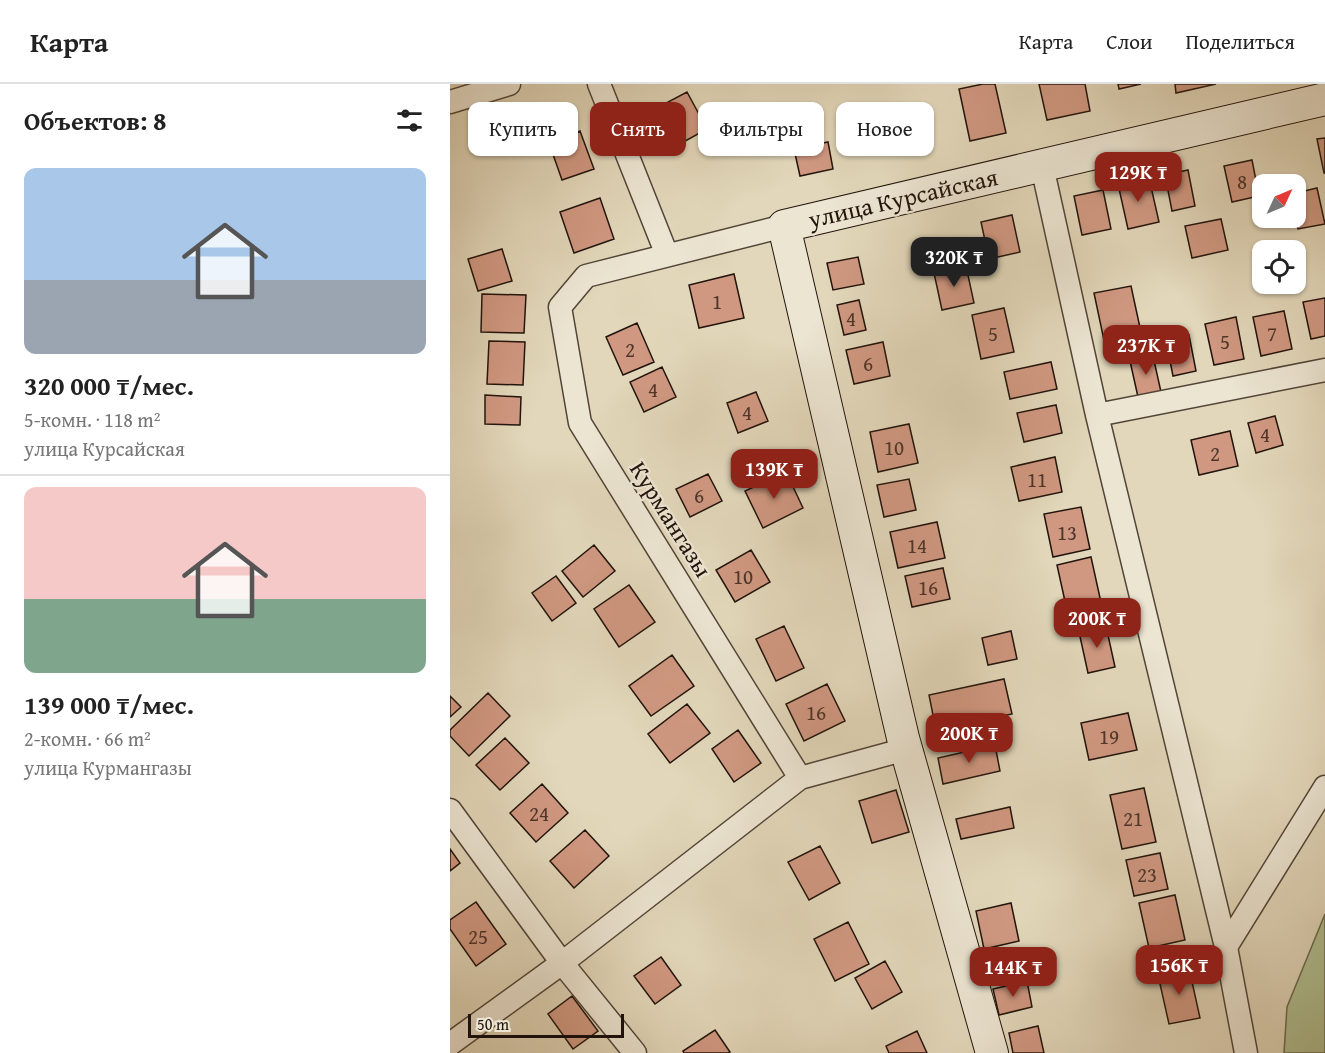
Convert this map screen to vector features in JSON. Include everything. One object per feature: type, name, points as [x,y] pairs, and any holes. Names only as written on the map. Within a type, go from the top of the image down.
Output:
[{"type":"street","points":[[450,102],[509,84]]},
{"type":"street","points":[[599,84],[667,255]]},
{"type":"street","name":"улица Курсайская","points":[[586,276],[784,226],[1325,99]]},
{"type":"street","points":[[1042,166],[1097,415],[1226,947],[1246,1053]]},
{"type":"street","points":[[784,226],[906,749],[992,1053]]},
{"type":"street","name":"Курмангазы","points":[[586,276],[560,308],[579,423],[800,778]]},
{"type":"street","points":[[1097,415],[1325,370]]},
{"type":"street","points":[[450,1044],[562,963],[800,778],[906,749]]},
{"type":"street","points":[[1226,947],[1325,787]]},
{"type":"street","points":[[450,810],[562,963],[635,1053]]},
{"type":"green space","points":[[1325,914],[1325,1053],[1284,1053],[1287,1007]]},
{"type":"building","points":[[995,84],[1006,133],[970,141],[959,89]]},
{"type":"building","points":[[1039,84],[1085,84],[1090,111],[1047,120]]},
{"type":"building","points":[[1118,84],[1141,84],[1119,89]]},
{"type":"building","points":[[1175,84],[1216,84],[1176,93]]},
{"type":"building","points":[[687,92],[698,112],[698,134],[686,141],[686,102],[668,102]]},
{"type":"building","points":[[580,131],[594,169],[562,180],[554,156],[578,156],[578,132]]},
{"type":"building","points":[[1325,138],[1325,173],[1324,173],[1317,139]]},
{"type":"building","points":[[828,142],[833,169],[800,176],[796,156],[824,156],[824,143]]},
{"type":"building","points":[[1252,160],[1255,174],[1252,174],[1252,198],[1232,202],[1224,166]]},
{"type":"building","points":[[1188,170],[1195,206],[1172,211],[1165,175]]},
{"type":"building","points":[[1149,178],[1159,222],[1128,229],[1118,184]]},
{"type":"building","points":[[1317,188],[1325,224],[1306,228],[1306,191]]},
{"type":"building","points":[[1103,190],[1111,229],[1082,235],[1074,196]]},
{"type":"building","points":[[600,198],[614,239],[574,253],[560,212]]},
{"type":"building","points":[[1012,215],[1020,252],[989,259],[981,222]]},
{"type":"building","points":[[1221,219],[1228,250],[1192,258],[1185,226]]},
{"type":"building","points":[[502,249],[512,281],[478,291],[468,259]]},
{"type":"building","points":[[858,257],[864,284],[833,290],[827,263]]},
{"type":"building","points":[[966,266],[974,303],[942,310],[934,273]]},
{"type":"building","points":[[734,274],[744,318],[699,328],[689,285]]},
{"type":"building","points":[[1131,286],[1142,337],[1105,345],[1094,293]]},
{"type":"building","points":[[482,294],[526,295],[524,333],[481,332]]},
{"type":"building","points":[[1325,298],[1325,336],[1311,339],[1303,302]]},
{"type":"building","points":[[859,300],[866,330],[844,335],[837,305]]},
{"type":"building","points":[[1004,308],[1014,352],[981,359],[972,315]]},
{"type":"building","points":[[1284,311],[1292,349],[1261,356],[1253,317]]},
{"type":"building","points":[[1236,317],[1244,359],[1214,365],[1205,324]]},
{"type":"building","points":[[637,323],[654,362],[623,375],[606,337]]},
{"type":"building","points":[[1189,335],[1196,371],[1173,376],[1166,340]]},
{"type":"building","points":[[489,341],[525,342],[523,385],[487,384]]},
{"type":"building","points":[[883,342],[890,376],[854,384],[846,350]]},
{"type":"building","points":[[1153,356],[1161,392],[1138,397],[1130,361]]},
{"type":"building","points":[[1051,362],[1057,389],[1010,399],[1004,372]]},
{"type":"building","points":[[662,367],[676,397],[644,412],[630,382]]},
{"type":"building","points":[[756,392],[768,421],[738,433],[727,403]]},
{"type":"building","points":[[485,395],[521,397],[520,425],[485,424]]},
{"type":"building","points":[[1056,405],[1062,433],[1024,442],[1017,413]]},
{"type":"building","points":[[1275,416],[1283,445],[1256,453],[1248,423]]},
{"type":"building","points":[[909,424],[918,463],[878,472],[870,432]]},
{"type":"building","points":[[1230,431],[1238,466],[1199,475],[1191,440]]},
{"type":"building","points":[[1055,457],[1062,492],[1019,501],[1011,467]]},
{"type":"building","points":[[786,472],[803,508],[763,528],[745,491]]},
{"type":"building","points":[[708,474],[722,501],[690,517],[676,489]]},
{"type":"building","points":[[909,479],[916,510],[884,517],[877,485]]},
{"type":"building","points":[[1081,507],[1090,549],[1053,557],[1044,514]]},
{"type":"building","points":[[937,522],[945,558],[898,568],[890,532]]},
{"type":"building","points":[[594,545],[615,571],[583,597],[562,571]]},
{"type":"building","points":[[751,550],[770,582],[735,602],[716,570]]},
{"type":"building","points":[[1091,557],[1102,607],[1068,615],[1057,565]]},
{"type":"building","points":[[943,568],[950,599],[912,607],[905,576]]},
{"type":"building","points":[[556,576],[576,603],[552,621],[532,593]]},
{"type":"building","points":[[629,585],[655,622],[619,647],[594,609]]},
{"type":"building","points":[[784,626],[804,668],[776,681],[756,639]]},
{"type":"building","points":[[1106,626],[1115,667],[1088,673],[1079,632]]},
{"type":"building","points":[[1011,631],[1017,659],[988,665],[982,638]]},
{"type":"building","points":[[672,655],[694,686],[651,716],[629,686]]},
{"type":"building","points":[[1004,679],[1012,714],[936,730],[929,695]]},
{"type":"building","points":[[827,684],[845,721],[804,741],[786,704]]},
{"type":"building","points":[[488,693],[510,716],[469,756],[450,736],[450,730]]},
{"type":"building","points":[[450,696],[461,707],[450,717]]},
{"type":"building","points":[[687,704],[710,733],[670,763],[648,734]]},
{"type":"building","points":[[1128,713],[1137,750],[1089,760],[1081,723]]},
{"type":"building","points":[[738,730],[761,763],[734,782],[712,749]]},
{"type":"building","points":[[505,738],[529,763],[500,790],[476,765]]},
{"type":"building","points":[[995,745],[1000,771],[943,784],[938,758]]},
{"type":"building","points":[[542,784],[568,813],[536,842],[510,813]]},
{"type":"building","points":[[1144,788],[1156,842],[1122,849],[1110,795]]},
{"type":"building","points":[[896,790],[909,832],[872,843],[859,801]]},
{"type":"building","points":[[1010,807],[1014,828],[961,839],[956,819]]},
{"type":"building","points":[[585,830],[609,856],[574,888],[550,861]]},
{"type":"building","points":[[820,846],[840,883],[809,900],[788,862]]},
{"type":"building","points":[[450,849],[460,863],[450,871]]},
{"type":"building","points":[[1160,853],[1168,889],[1134,896],[1126,860]]},
{"type":"building","points":[[1175,895],[1185,940],[1149,948],[1139,903]]},
{"type":"building","points":[[476,902],[506,944],[476,966],[450,929],[450,920]]},
{"type":"building","points":[[1011,903],[1019,941],[984,949],[976,911]]},
{"type":"building","points":[[848,922],[869,964],[835,981],[814,939]]},
{"type":"building","points":[[661,957],[681,985],[655,1004],[634,976]]},
{"type":"building","points":[[885,961],[902,992],[872,1009],[855,978]]},
{"type":"building","points":[[1189,968],[1200,1018],[1169,1024],[1158,975]]},
{"type":"building","points":[[1027,981],[1032,1007],[999,1015],[993,989]]},
{"type":"building","points":[[572,996],[598,1031],[573,1049],[548,1014]]},
{"type":"building","points":[[1038,1026],[1044,1053],[1013,1053],[1009,1033]]},
{"type":"building","points":[[715,1030],[730,1052],[684,1053],[683,1051]]},
{"type":"building","points":[[917,1031],[927,1053],[889,1053],[886,1046]]}]
